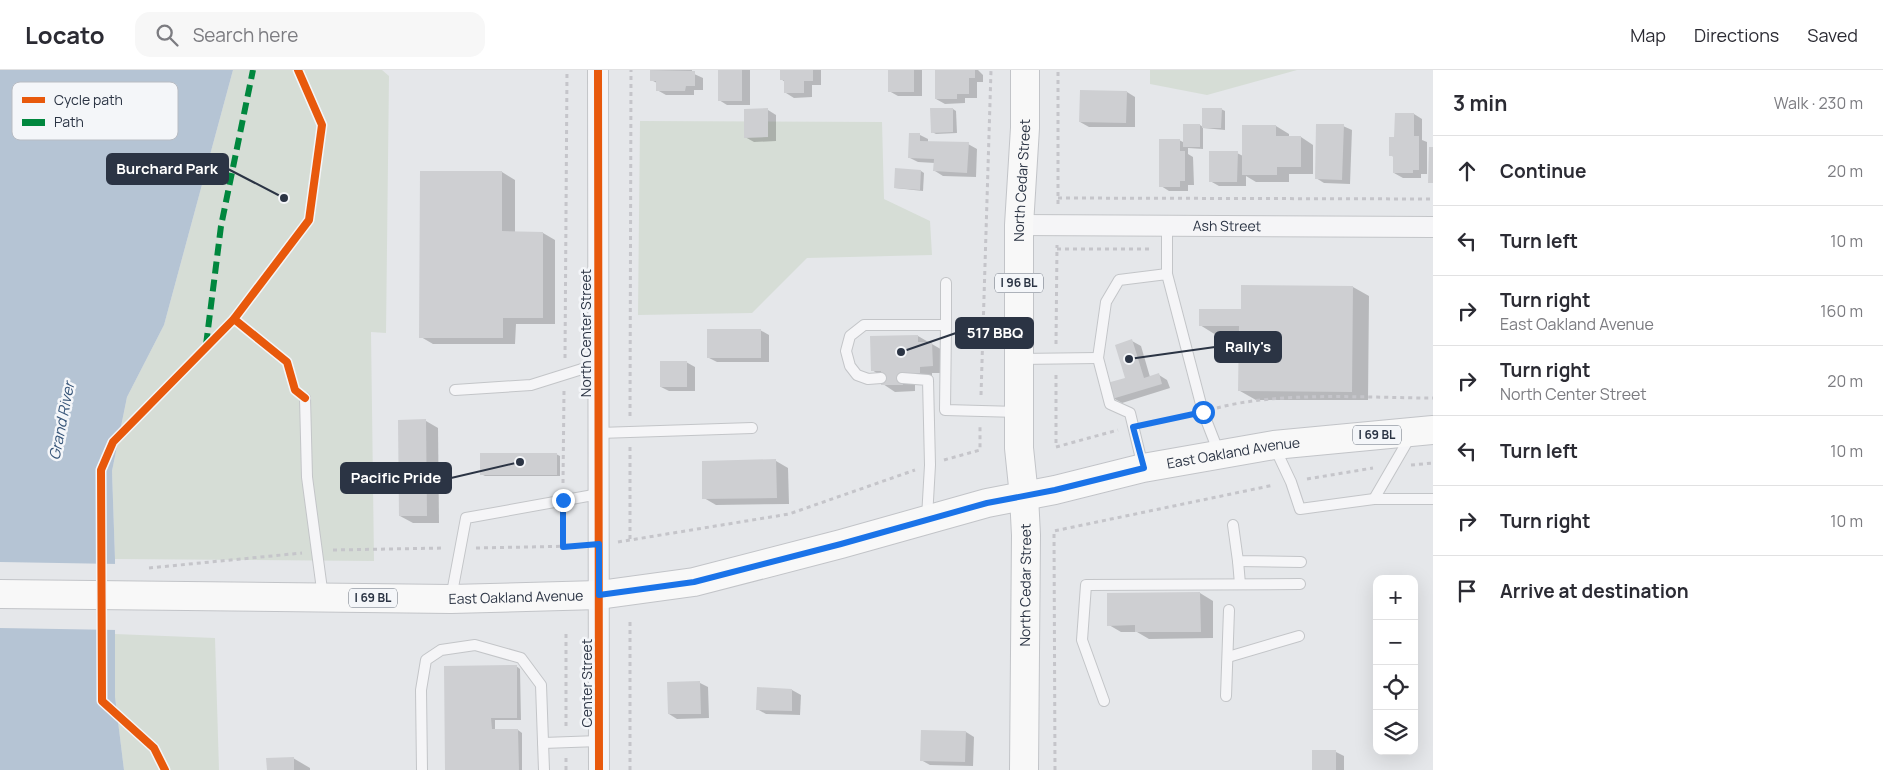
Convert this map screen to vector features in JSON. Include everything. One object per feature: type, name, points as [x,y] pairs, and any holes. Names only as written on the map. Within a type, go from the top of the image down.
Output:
[{"type":"main road","name":"North Cedar Street","points":[[1024,770],[1024,496],[1019,448],[1019,226],[1025,128],[1025,70]]},
{"type":"main road","name":"East Oakland Avenue","points":[[0,594],[451,599],[599,595],[694,582],[987,503],[1055,490],[1144,468],[1274,445],[1423,431]]},
{"type":"street","name":"North Center Street","points":[[598,70],[599,595]]},
{"type":"street","name":"Ash Street","points":[[1019,226],[1433,227]]},
{"type":"street","name":"Center Street","points":[[599,595],[599,770]]},
{"type":"lane","points":[[1167,226],[1166,274],[1203,412],[1219,454]]},
{"type":"lane","points":[[1144,468],[1130,413],[1110,404],[1098,358],[1106,302],[1119,280],[1166,274]]},
{"type":"lane","points":[[946,283],[945,410],[1019,412]]},
{"type":"lane","points":[[882,378],[868,379],[857,375],[850,366],[846,351],[850,336],[864,325],[946,325]]},
{"type":"lane","points":[[1019,359],[1098,358]]},
{"type":"lane","points":[[454,390],[531,386],[598,364]]},
{"type":"lane","points":[[902,378],[928,380],[930,465],[927,520]]},
{"type":"lane","points":[[305,398],[307,477],[323,598]]},
{"type":"lane","points":[[599,433],[752,428]]},
{"type":"lane","points":[[1374,499],[1392,466],[1423,431]]},
{"type":"lane","points":[[1274,445],[1291,482],[1300,509],[1374,499],[1433,499]]},
{"type":"lane","points":[[451,599],[466,518],[599,494]]},
{"type":"lane","points":[[1233,526],[1240,584]]},
{"type":"lane","points":[[1238,561],[1301,562]]},
{"type":"lane","points":[[1104,700],[1082,640],[1086,585],[1300,584]]},
{"type":"lane","points":[[1226,696],[1228,610]]},
{"type":"lane","points":[[1228,657],[1299,636]]},
{"type":"lane","points":[[422,770],[421,690],[426,660],[442,650],[475,645],[521,658],[541,685],[544,770]]},
{"type":"lane","points":[[543,743],[599,740]]},
{"type":"path","points":[[563,547],[567,70]]},
{"type":"path","points":[[630,541],[631,70]]},
{"type":"path","points":[[149,568],[348,549],[563,547],[630,541],[788,514],[930,465],[980,450],[991,70]]},
{"type":"path","points":[[1058,70],[1056,447],[1236,403],[1280,398],[1433,398]]},
{"type":"path","points":[[1058,198],[1433,199]]},
{"type":"path","points":[[1055,770],[1054,531],[1291,482],[1392,466],[1433,464]]},
{"type":"path","points":[[630,622],[630,770]]},
{"type":"path","points":[[566,630],[566,770]]},
{"type":"shaded area","points":[[233,70],[382,70],[389,76],[386,333],[371,332],[374,561],[115,559],[112,471],[127,397],[164,325]]},
{"type":"shaded area","points":[[1150,70],[1297,70],[1207,95],[1150,84]]},
{"type":"shaded area","points":[[640,121],[882,122],[884,199],[930,221],[932,255],[807,258],[752,313],[638,315]]},
{"type":"shaded area","points":[[115,634],[215,638],[219,770],[124,770],[115,698]]},
{"type":"water","name":"Grand River","points":[[0,70],[233,70],[164,325],[127,397],[112,471],[115,559],[115,697],[124,770],[0,770]]},
{"type":"pier","points":[[0,562],[118,564],[118,630],[0,628]]},
{"type":"building","points":[[650,70],[695,71],[695,86],[686,86],[685,91],[656,91],[656,81],[650,81]]},
{"type":"building","points":[[718,70],[742,70],[742,101],[718,101]]},
{"type":"building","points":[[780,70],[813,70],[813,81],[804,81],[804,93],[784,93],[784,80],[780,80]]},
{"type":"building","points":[[888,70],[914,70],[914,92],[888,92]]},
{"type":"building","points":[[935,70],[975,70],[975,78],[969,78],[969,94],[957,94],[957,99],[935,99]]},
{"type":"building","points":[[1080,90],[1127,91],[1126,123],[1079,122]]},
{"type":"building","points":[[768,108],[768,137],[744,138],[744,109]]},
{"type":"building","points":[[930,108],[953,108],[953,132],[931,133]]},
{"type":"building","points":[[1202,108],[1222,108],[1221,128],[1202,128]]},
{"type":"building","points":[[1395,113],[1414,113],[1414,136],[1419,136],[1419,170],[1413,170],[1413,173],[1393,173],[1393,156],[1389,156],[1389,137],[1394,137]]},
{"type":"building","points":[[1183,124],[1200,124],[1200,147],[1183,147]]},
{"type":"building","points":[[1316,124],[1344,124],[1342,180],[1315,179]]},
{"type":"building","points":[[1242,125],[1276,125],[1276,136],[1301,136],[1301,167],[1277,167],[1277,175],[1242,175]]},
{"type":"building","points":[[909,133],[920,133],[920,141],[969,142],[967,173],[933,171],[934,159],[908,158]]},
{"type":"building","points":[[1159,139],[1180,139],[1180,151],[1185,151],[1185,181],[1180,181],[1180,187],[1159,187]]},
{"type":"building","points":[[1429,147],[1433,147],[1433,183],[1428,183]]},
{"type":"building","points":[[1209,151],[1238,151],[1237,182],[1209,182]]},
{"type":"building","points":[[895,168],[921,170],[920,190],[894,188]]},
{"type":"building","points":[[420,171],[502,171],[502,231],[543,232],[543,318],[503,318],[503,338],[419,338]]},
{"type":"building","points":[[1241,285],[1353,286],[1352,392],[1238,391],[1239,326],[1199,326],[1199,309],[1241,309]]},
{"type":"building","points":[[707,329],[761,329],[761,358],[707,358]]},
{"type":"building","points":[[918,335],[918,342],[932,342],[933,366],[920,367],[920,373],[902,373],[903,385],[881,385],[881,371],[871,371],[870,336]]},
{"type":"building","points":[[1132,339],[1144,378],[1159,373],[1162,384],[1112,399],[1107,383],[1125,378],[1115,345]]},
{"type":"building","points":[[660,361],[687,361],[687,387],[660,387]]},
{"type":"building","points":[[426,419],[427,516],[399,516],[398,420]]},
{"type":"building","points":[[480,453],[557,453],[557,475],[480,475]]},
{"type":"building","points":[[776,459],[777,498],[702,499],[702,461]]},
{"type":"building","points":[[1200,592],[1201,632],[1135,632],[1135,625],[1107,626],[1107,593]]},
{"type":"building","points":[[517,665],[517,718],[491,718],[492,729],[518,729],[519,770],[445,770],[444,666]]},
{"type":"building","points":[[700,681],[701,714],[668,714],[667,682]]},
{"type":"building","points":[[757,687],[792,689],[792,711],[756,710]]},
{"type":"building","points":[[921,730],[966,731],[965,762],[920,761]]},
{"type":"building","points":[[1312,750],[1336,750],[1336,770],[1312,770]]},
{"type":"building","points":[[294,757],[294,770],[267,770],[266,758]]},
{"type":"marked path","points":[[206,345],[221,226],[253,70]]},
{"type":"cycle path","points":[[165,770],[154,748],[102,701],[101,470],[113,442],[234,319],[309,220],[322,125],[298,70]]},
{"type":"cycle path","points":[[598,70],[599,770]]},
{"type":"cycle path","points":[[234,319],[287,362],[295,390],[305,398]]},
{"type":"place","name":"Burchard Park","points":[[284,198]]},
{"type":"place","name":"517 BBQ","points":[[901,352]]},
{"type":"place","name":"Rally's","points":[[1129,359]]},
{"type":"place","name":"Pacific Pride","points":[[520,462]]},
{"type":"route","points":[[563,500],[563,547],[599,544],[599,595],[694,582],[841,544],[987,503],[1055,490],[1144,468],[1133,427],[1178,419],[1203,412]]}]
